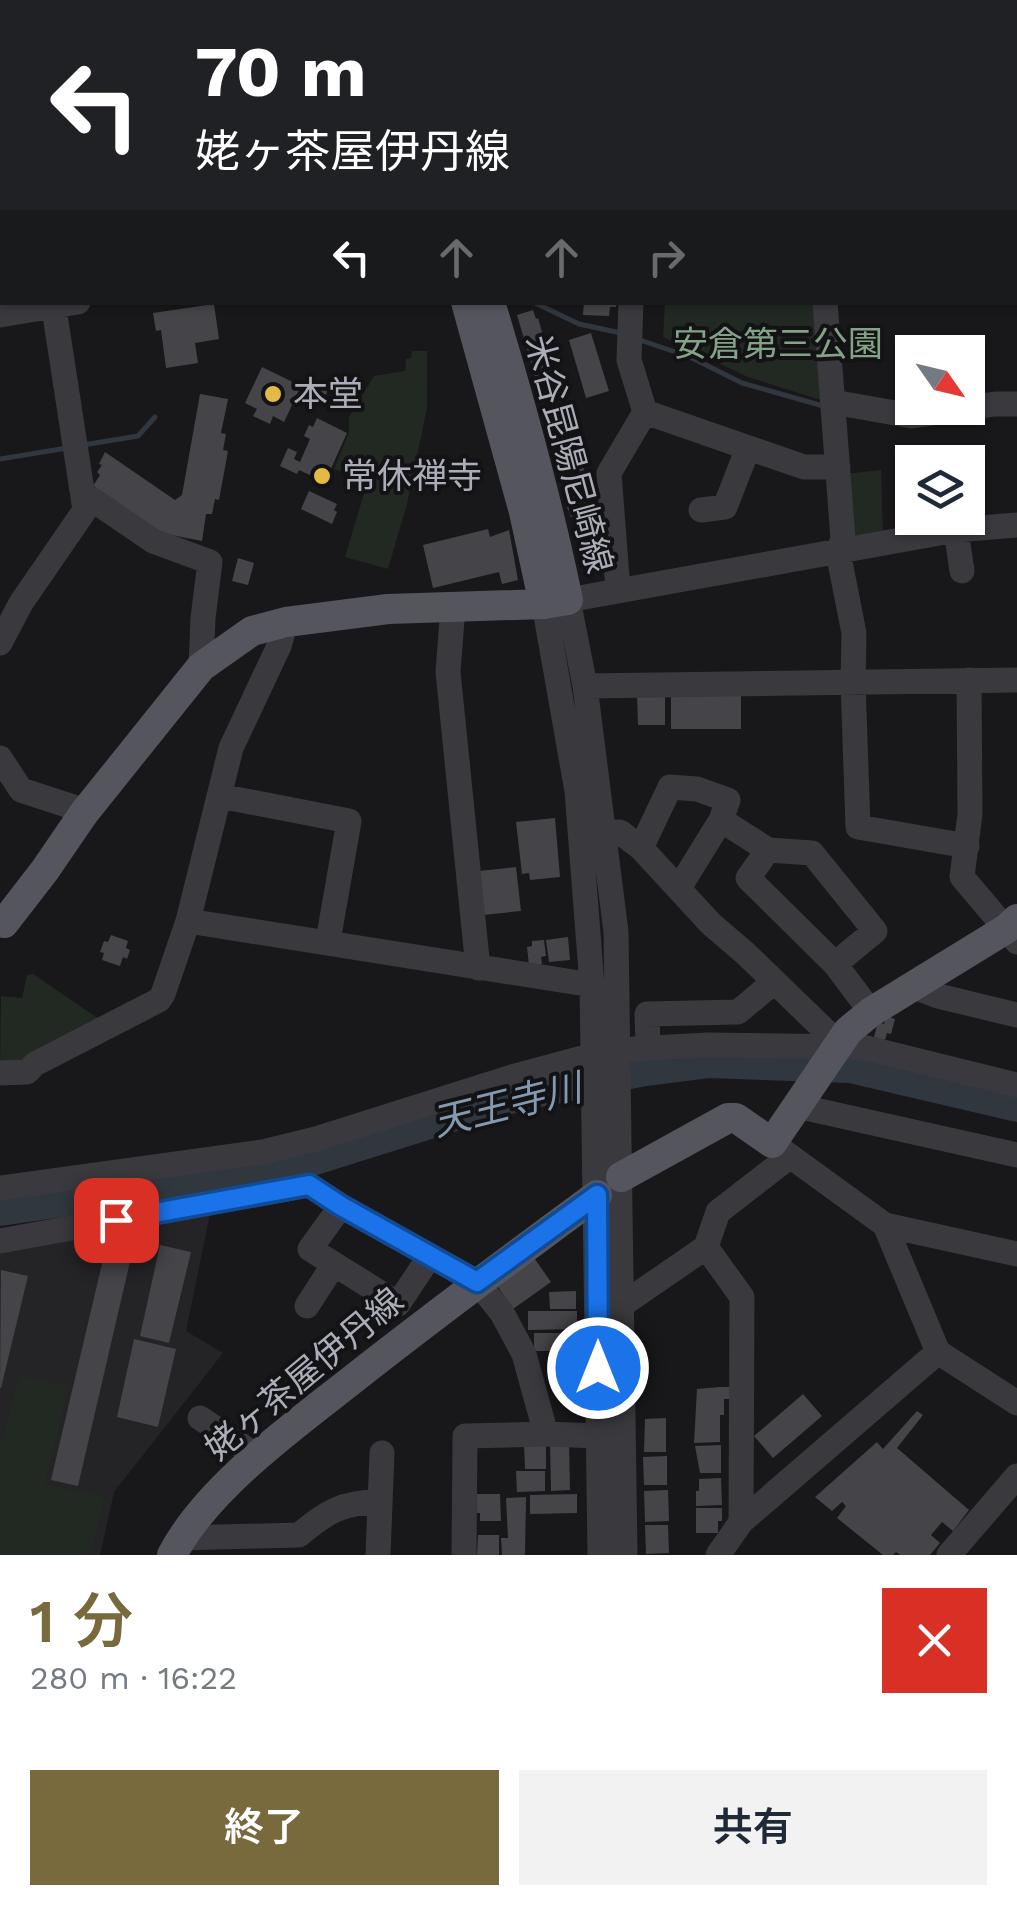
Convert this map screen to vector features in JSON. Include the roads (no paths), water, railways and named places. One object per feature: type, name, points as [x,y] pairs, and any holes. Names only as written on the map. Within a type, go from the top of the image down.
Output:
[{"type":"main road","name":"米谷昆陽尼崎線","points":[[467,305],[524,512],[556,602]]},
{"type":"main road","name":"米谷昆陽尼崎線","points":[[491,305],[540,475],[556,602]]},
{"type":"main road","name":"米谷昆陽尼崎線","points":[[2,926],[46,870],[84,812],[201,667],[252,631],[286,622],[388,609],[556,602]]},
{"type":"main road","points":[[781,1150],[805,1095],[848,1031],[912,986],[1013,930]]},
{"type":"main road","name":"姥ヶ茶屋伊丹線","points":[[176,1547],[204,1508],[284,1433],[477,1282],[609,1186],[728,1118],[736,1118],[781,1150]]},
{"type":"street","points":[[0,315],[55,305]]},
{"type":"street","points":[[0,643],[21,602],[86,510],[61,305]]},
{"type":"street","points":[[618,590],[609,474],[645,412],[630,360],[631,305]]},
{"type":"street","points":[[825,305],[843,539],[838,552],[854,634],[858,826],[966,846]]},
{"type":"street","points":[[833,402],[912,416],[1017,404]]},
{"type":"street","points":[[645,412],[804,467],[838,466]]},
{"type":"street","points":[[701,510],[725,507],[748,448]]},
{"type":"street","points":[[84,497],[153,541],[210,562],[202,618],[201,667]]},
{"type":"street","points":[[985,528],[1017,525]]},
{"type":"street","points":[[556,602],[929,535]]},
{"type":"street","points":[[957,535],[962,571]]},
{"type":"street","points":[[556,602],[585,686],[616,932],[603,1106],[622,1305],[625,1555]]},
{"type":"street","points":[[556,602],[577,791],[592,985],[606,1057]]},
{"type":"street","points":[[453,606],[448,672],[478,968]]},
{"type":"street","points":[[0,1073],[26,1072],[159,1000],[188,920],[231,748],[286,622]]},
{"type":"street","points":[[969,680],[970,814],[962,876],[1013,930]]},
{"type":"street","points":[[585,686],[1017,680]]},
{"type":"street","points":[[0,758],[22,790],[84,812]]},
{"type":"street","points":[[640,848],[670,787],[697,789],[728,800],[722,820],[679,888]]},
{"type":"street","points":[[220,796],[349,821],[328,942]]},
{"type":"street","points":[[722,820],[768,850],[812,854],[875,931],[835,964]]},
{"type":"street","points":[[604,832],[620,832],[640,848],[836,1049]]},
{"type":"street","points":[[768,850],[748,878],[835,964],[871,1012]]},
{"type":"street","points":[[188,920],[592,985]]},
{"type":"street","points":[[729,1046],[738,1012],[774,982]]},
{"type":"street","points":[[912,986],[1017,1014]]},
{"type":"street","points":[[648,1048],[648,1014],[738,1012]]},
{"type":"street","points":[[0,1188],[263,1152],[515,1076],[648,1048],[862,1047],[1017,1085]]},
{"type":"street","points":[[805,1095],[1017,1155]]},
{"type":"street","points":[[622,1305],[706,1247],[718,1212],[781,1150],[885,1224],[1017,1254]]},
{"type":"street","points":[[0,1241],[309,1185],[477,1282],[502,1313],[524,1354],[546,1434]]},
{"type":"street","points":[[600,1555],[598,1436],[609,1186]]},
{"type":"street","points":[[341,1206],[310,1249],[398,1304],[416,1317],[420,1326]]},
{"type":"street","points":[[885,1224],[938,1352],[1017,1403]]},
{"type":"street","points":[[368,1253],[384,1230]]},
{"type":"street","points":[[706,1247],[742,1297],[742,1522]]},
{"type":"street","points":[[398,1304],[430,1256]]},
{"type":"street","points":[[307,1306],[334,1264]]},
{"type":"street","points":[[718,1555],[742,1522],[938,1352]]},
{"type":"street","points":[[212,1421],[258,1457]]},
{"type":"street","points":[[464,1555],[465,1436],[598,1436]]},
{"type":"street","points":[[378,1555],[382,1453]]},
{"type":"street","points":[[949,1555],[1017,1476]]},
{"type":"street","points":[[176,1547],[299,1534],[340,1506],[378,1502]]},
{"type":"waterway","points":[[539,305],[579,324],[621,333]]},
{"type":"waterway","points":[[637,339],[690,357],[742,383],[823,406]]},
{"type":"waterway","points":[[83,445],[138,436],[155,417]]},
{"type":"waterway","points":[[0,459],[67,448]]},
{"type":"waterway","name":"天王寺川","points":[[0,1211],[280,1171],[519,1096],[708,1063],[850,1068],[1017,1107]]},
{"type":"place","name":"本堂","points":[[273,394]]},
{"type":"place","name":"常休禅寺","points":[[322,476]]},
{"type":"park label","name":"安倉第三公園","points":[[778,344]]}]
